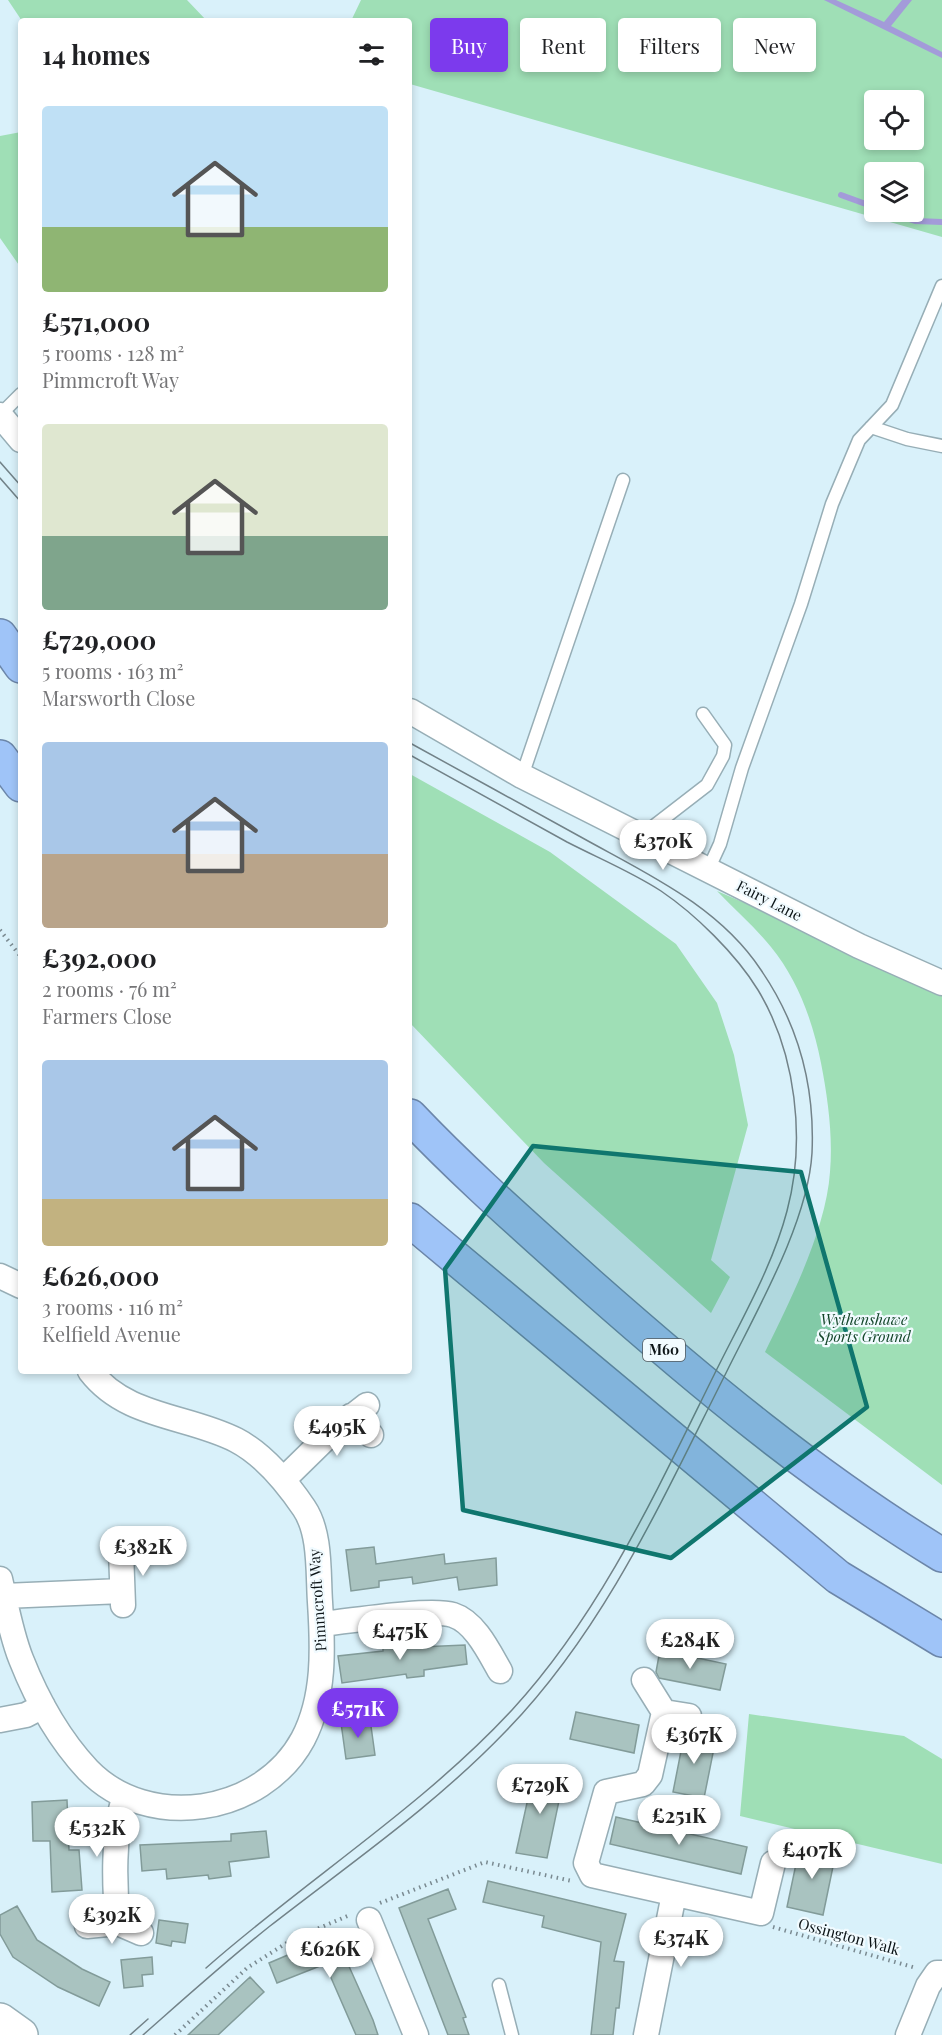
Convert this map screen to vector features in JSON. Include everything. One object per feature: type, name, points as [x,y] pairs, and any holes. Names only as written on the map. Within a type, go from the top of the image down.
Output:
[{"type":"highway","points":[[0,636],[18,662]]},
{"type":"highway","points":[[0,757],[18,781]]},
{"type":"highway","name":"M60","points":[[412,1118],[464,1172],[695,1378],[889,1523],[942,1555]]},
{"type":"highway","points":[[412,1222],[838,1577],[942,1640]]},
{"type":"main road","points":[[0,2020],[21,2035]]},
{"type":"street","points":[[0,415],[18,436]]},
{"type":"street","name":"Fairy Lane","points":[[412,712],[522,776],[859,946],[942,983]]},
{"type":"street","points":[[0,1276],[18,1285]]},
{"type":"street","name":"Pimmcroft Way","points":[[2,1588],[20,1657],[44,1706],[89,1770],[124,1798],[161,1808],[198,1807],[230,1800],[260,1786],[286,1765],[304,1738],[323,1670],[317,1548],[306,1511],[283,1480],[236,1440],[131,1404],[98,1374]]},
{"type":"street","points":[[283,1480],[359,1411],[371,1435]]},
{"type":"street","points":[[2,1588],[123,1598],[122,1551]]},
{"type":"street","points":[[322,1624],[428,1614],[453,1615],[470,1627],[483,1642],[500,1671]]},
{"type":"street","points":[[644,1680],[664,1712],[650,1775],[643,1784],[606,1792],[586,1863],[592,1875],[761,1913],[773,1863]]},
{"type":"street","points":[[0,1720],[26,1715],[44,1706]]},
{"type":"street","points":[[664,1712],[689,1716]]},
{"type":"street","points":[[118,1923],[115,1895],[118,1817],[124,1798]]},
{"type":"street","points":[[646,2035],[674,1894]]},
{"type":"street","points":[[369,1920],[416,2035]]},
{"type":"street","points":[[87,1926],[118,1923],[141,1933]]},
{"type":"street","points":[[908,2035],[928,1986],[939,1973]]},
{"type":"lane","points":[[708,870],[720,844],[742,768],[801,604],[832,504],[859,440],[892,405],[942,286]]},
{"type":"lane","points":[[0,415],[18,397]]},
{"type":"lane","points":[[871,427],[907,439],[942,446]]},
{"type":"lane","points":[[522,776],[622,480]]},
{"type":"lane","points":[[641,836],[707,786],[714,775],[725,746],[703,714]]},
{"type":"lane","points":[[499,1985],[512,2035]]},
{"type":"path","points":[[0,930],[18,953]]},
{"type":"path","name":"Ossington Walk","points":[[761,1913],[776,1930],[939,1973]]},
{"type":"highlighted area","points":[[533,1146],[801,1172],[867,1407],[671,1558],[463,1510],[445,1269]]},
{"type":"green space","points":[[8,0],[187,0],[204,18],[20,18]]},
{"type":"green space","points":[[361,0],[942,0],[942,237],[890,222],[924,222],[924,162],[864,162],[864,215],[412,85],[412,18],[352,18]]},
{"type":"green space","points":[[18,133],[18,264],[0,238],[0,136]]},
{"type":"green space","points":[[412,775],[550,852],[676,944],[717,1003],[734,1055],[748,1125],[711,1260],[730,1277],[711,1313],[544,1163],[412,1025]]},
{"type":"green space","name":"Wythenshawe Sports Ground","points":[[717,891],[942,988],[942,1485],[765,1352],[805,1265],[822,1217],[830,1172],[829,1118],[818,1048],[797,987],[771,947]]},
{"type":"green space","points":[[749,1714],[904,1736],[942,1759],[942,1864],[740,1816]]},
{"type":"shaded area","points":[[824,0],[836,0],[884,22],[902,0],[912,0],[891,26],[942,52],[942,58]]},
{"type":"building","points":[[374,1547],[376,1564],[444,1554],[445,1564],[496,1558],[497,1585],[459,1590],[457,1577],[413,1584],[412,1577],[379,1581],[379,1587],[351,1591],[346,1550]]},
{"type":"building","points":[[420,1641],[420,1647],[465,1645],[467,1664],[424,1670],[424,1676],[407,1678],[406,1674],[342,1683],[338,1656],[383,1651],[383,1646]]},
{"type":"building","points":[[660,1650],[726,1664],[720,1690],[659,1678],[656,1672]]},
{"type":"building","points":[[576,1712],[639,1725],[634,1753],[570,1739]]},
{"type":"building","points":[[370,1719],[375,1755],[346,1759],[341,1723]]},
{"type":"building","points":[[685,1731],[716,1738],[704,1798],[673,1792]]},
{"type":"building","points":[[534,1771],[564,1777],[547,1858],[516,1853]]},
{"type":"building","points":[[67,1800],[69,1850],[79,1850],[82,1890],[52,1892],[50,1841],[33,1841],[32,1802]]},
{"type":"building","points":[[616,1817],[747,1847],[741,1874],[610,1844]]},
{"type":"building","points":[[266,1831],[269,1857],[229,1862],[231,1876],[209,1879],[208,1875],[167,1879],[166,1869],[142,1871],[140,1845],[231,1841],[231,1834]]},
{"type":"building","points":[[800,1845],[836,1852],[823,1915],[787,1907]]},
{"type":"building","points":[[488,1881],[626,1914],[614,1961],[624,1962],[619,2008],[616,2008],[613,2035],[591,2035],[601,1942],[542,1927],[544,1916],[483,1902]]},
{"type":"building","points":[[448,1889],[456,1909],[428,1919],[466,2017],[463,2018],[469,2035],[448,2035],[399,1908]]},
{"type":"building","points":[[17,1906],[37,1940],[82,1969],[110,1982],[99,2006],[58,1987],[13,1957],[0,1934],[0,1915]]},
{"type":"building","points":[[159,1920],[188,1924],[185,1943],[172,1941],[171,1946],[156,1943]]},
{"type":"building","points":[[335,1935],[378,2035],[356,2035],[325,1964],[277,1983],[269,1963]]},
{"type":"building","points":[[152,1957],[153,1974],[142,1975],[143,1986],[124,1988],[121,1960]]},
{"type":"building","points":[[250,1977],[264,1992],[218,2035],[188,2035]]},
{"type":"waterway","points":[[841,195],[864,203]]},
{"type":"waterway","points":[[924,221],[942,222]]},
{"type":"tram line","points":[[0,462],[18,483]]},
{"type":"tram line","points":[[0,478],[18,499]]},
{"type":"tram line","points":[[143,2035],[254,1939],[392,1833],[450,1784],[506,1731],[573,1650],[630,1561],[752,1322],[791,1236],[808,1180],[812,1153],[812,1128],[802,1057],[785,1012],[774,991],[744,947],[724,927],[679,892],[412,744]]},
{"type":"tram line","points":[[206,1968],[440,1779],[477,1746],[544,1673],[600,1592],[648,1507],[764,1274],[781,1232],[793,1184],[796,1126],[789,1069],[771,1015],[749,976],[727,949],[674,900],[650,884],[567,842],[412,756]]},
{"type":"tram line","points":[[130,2035],[148,2019]]}]
